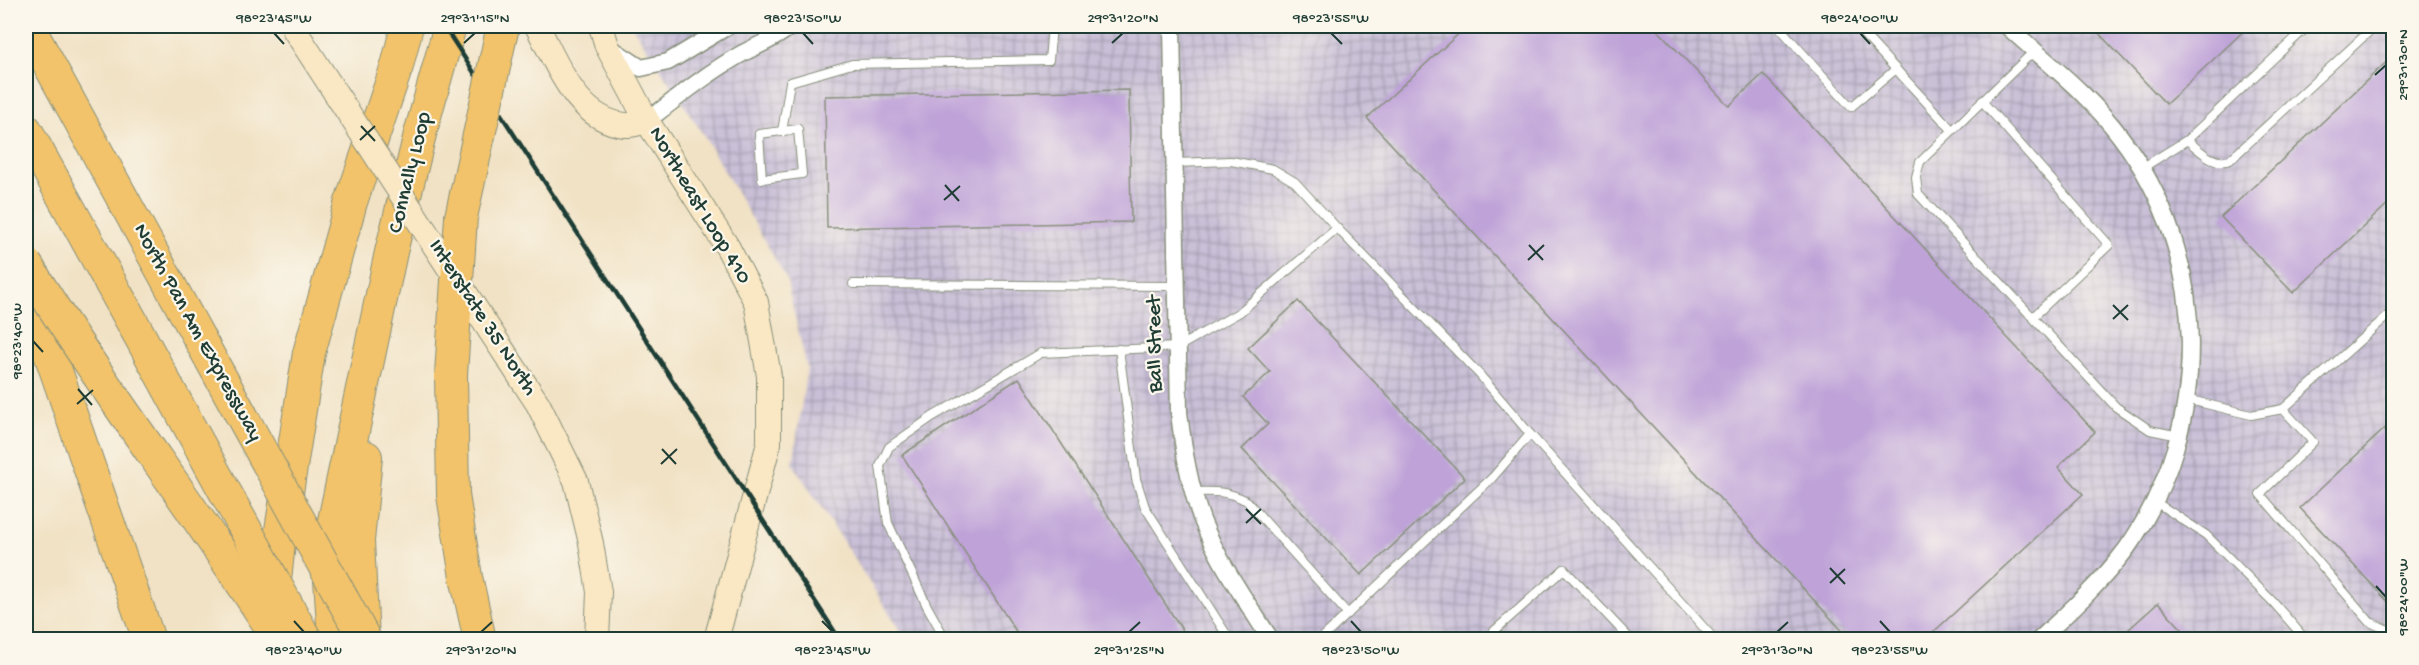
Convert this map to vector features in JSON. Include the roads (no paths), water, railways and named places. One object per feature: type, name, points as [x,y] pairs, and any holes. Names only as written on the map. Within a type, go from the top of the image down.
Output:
[{"type":"highway","name":"North Pan Am Expressway","points":[[28,26],[364,639]]},
{"type":"highway","points":[[269,639],[279,543],[309,353],[351,202],[397,66],[406,26]]},
{"type":"highway","name":"Connally Loop","points":[[378,322],[391,252],[450,26]]},
{"type":"highway","points":[[420,134],[455,26]]},
{"type":"highway","points":[[480,639],[466,577],[453,495],[451,375],[460,217],[503,26]]},
{"type":"highway","points":[[31,139],[306,639]]},
{"type":"highway","points":[[26,264],[108,392],[224,554],[279,639]]},
{"type":"highway","points":[[26,293],[47,345],[149,639]]},
{"type":"highway","points":[[334,639],[328,549],[378,322]]},
{"type":"highway","points":[[364,639],[358,541],[378,322]]},
{"type":"main road","name":"Interstate 35 North","points":[[292,26],[538,404],[576,482],[591,543],[598,592],[597,639]]},
{"type":"main road","points":[[537,26],[579,102],[603,120],[627,125],[647,121]]},
{"type":"main road","name":"Northeast Loop 410","points":[[604,35],[647,121],[728,248],[756,302],[769,376],[769,443],[716,639]]},
{"type":"street","points":[[604,35],[640,69],[668,62],[728,26]]},
{"type":"street","points":[[647,121],[717,70],[743,53],[778,37],[791,26]]},
{"type":"street","name":"Ball Street","points":[[1172,26],[1179,412],[1183,448],[1193,492],[1217,552],[1271,639]]},
{"type":"street","points":[[2007,26],[2097,108],[2121,136],[2142,168],[2172,233],[2182,268],[2191,341],[2186,399],[2179,436],[2163,484],[2127,548],[2104,577],[2039,639]]},
{"type":"lane","points":[[782,132],[790,82],[852,64],[1049,60],[1052,26]]},
{"type":"lane","points":[[1783,26],[1780,28],[1851,106],[1896,69]]},
{"type":"lane","points":[[1856,26],[1952,130]]},
{"type":"lane","points":[[2142,168],[2187,140],[2308,26]]},
{"type":"lane","points":[[2187,140],[2213,160],[2222,163],[2230,160],[2375,26]]},
{"type":"lane","points":[[2381,26],[2394,35]]},
{"type":"lane","points":[[2034,51],[1920,162],[1916,177],[1918,194],[2116,407],[2150,430],[2179,436]]},
{"type":"lane","points":[[1982,101],[2109,245],[2032,317]]},
{"type":"lane","points":[[798,129],[802,174],[762,179],[759,134],[782,132],[798,129]]},
{"type":"lane","points":[[1175,163],[1231,161],[1273,169],[1295,182],[1479,374],[1530,434],[1715,639]]},
{"type":"lane","points":[[946,639],[927,606],[888,523],[880,466],[889,447],[932,417],[1041,353],[1178,347],[1240,312],[1337,228]]},
{"type":"lane","points":[[854,284],[1177,286]]},
{"type":"lane","points":[[2186,399],[2251,415],[2283,409],[2394,310]]},
{"type":"lane","points":[[1119,350],[1136,479],[1145,507],[1230,639]]},
{"type":"lane","points":[[2283,409],[2313,442],[2260,494],[2370,622],[2390,631],[2394,628]]},
{"type":"lane","points":[[1320,639],[1493,477],[1530,434]]},
{"type":"lane","points":[[1193,492],[1232,493],[1246,501],[1348,614]]},
{"type":"lane","points":[[2154,501],[2206,535],[2273,602],[2306,639]]},
{"type":"lane","points":[[1484,639],[1564,569],[1631,639]]},
{"type":"railway","points":[[444,26],[840,640]]}]
